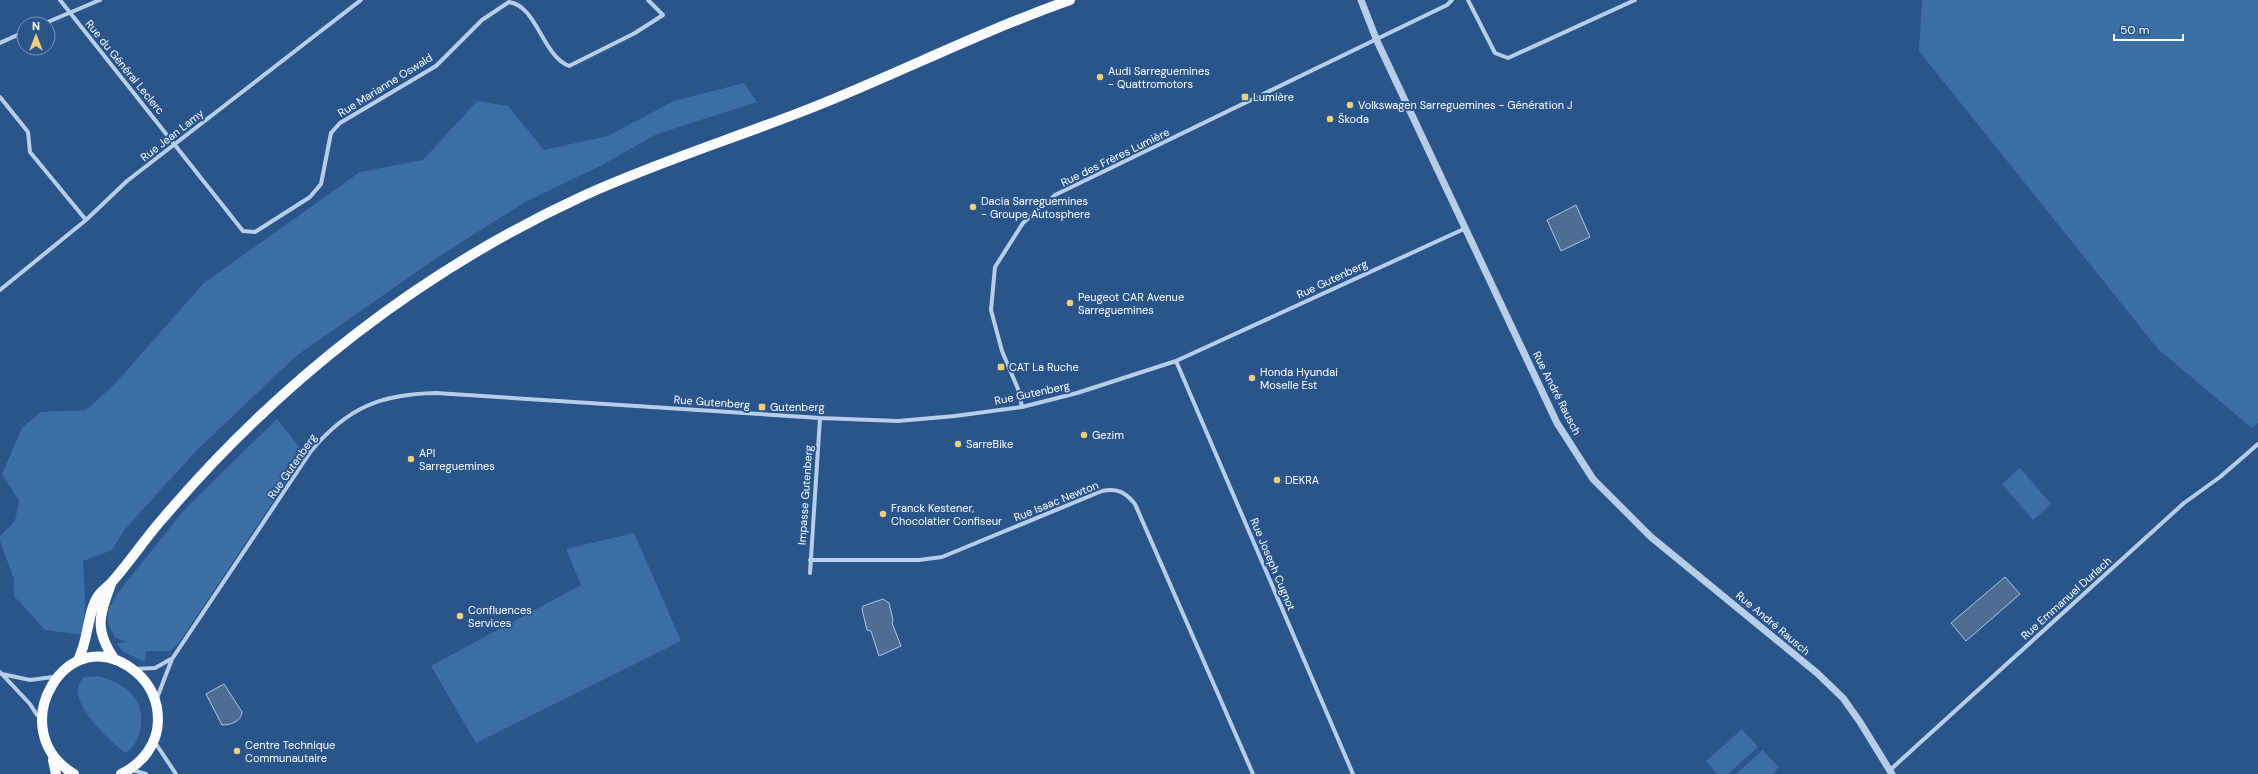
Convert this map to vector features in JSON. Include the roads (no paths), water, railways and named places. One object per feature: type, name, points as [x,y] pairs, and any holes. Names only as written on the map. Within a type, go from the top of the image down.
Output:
[{"type":"main road","points":[[78,660],[86,643],[94,605],[99,594],[111,582],[142,542],[193,483],[270,406],[354,334],[457,264],[548,213],[623,179],[830,100],[1004,24],[1070,0]]},
{"type":"main road","points":[[111,582],[102,608],[100,626],[103,642],[115,660]]},
{"type":"main road","points":[[56,774],[53,760],[40,739],[36,715],[41,694],[53,677],[69,664],[78,660],[97,657],[115,660],[132,668],[147,683],[156,701],[158,721],[154,740],[144,757],[125,772]]},
{"type":"main road","points":[[53,760],[74,774]]},
{"type":"street","name":"Rue du Général Leclerc","points":[[60,0],[243,231],[255,232]]},
{"type":"street","points":[[56,18],[100,0]]},
{"type":"street","name":"Rue Jean Lamy","points":[[0,290],[86,220],[127,181],[361,0]]},
{"type":"street","name":"Rue Marianne Oswald","points":[[255,232],[310,197],[321,184],[332,133],[340,123],[436,66],[467,34],[498,8],[509,2],[522,7],[557,60],[569,66],[635,33],[663,15],[648,0]]},
{"type":"street","name":"Rue André Rausch","points":[[1361,0],[1377,41],[1557,423],[1593,479],[1651,536],[1832,687],[1860,722],[1891,772]]},
{"type":"street","name":"Rue des Frères Lumière","points":[[1022,407],[1018,389],[1002,351],[991,310],[994,267],[1023,223],[1055,195],[1377,41],[1448,5],[1452,0]]},
{"type":"street","points":[[1468,0],[1494,53],[1508,58],[1635,0]]},
{"type":"street","points":[[0,43],[16,36]]},
{"type":"street","points":[[0,97],[28,132],[30,152],[86,220]]},
{"type":"street","name":"Rue Gutenberg","points":[[156,701],[172,659],[311,451],[335,424],[365,405],[399,396],[436,394],[820,418],[898,421],[955,416],[1022,407],[1077,393],[1176,361],[1466,228]]},
{"type":"street","name":"Rue Joseph Cugnot","points":[[1176,361],[1353,774]]},
{"type":"street","name":"Impasse Gutenberg","points":[[810,573],[820,418]]},
{"type":"street","name":"Rue Emmanuel Durlach","points":[[1891,772],[2184,503],[2220,477],[2258,444]]},
{"type":"street","name":"Rue Isaac Newton","points":[[810,560],[919,560],[942,557],[1102,491],[1113,489],[1126,493],[1135,504],[1252,774]]},
{"type":"street","name":"Rue Gutenberg","points":[[132,668],[155,668],[172,659]]},
{"type":"street","points":[[1,673],[30,680],[53,677]]},
{"type":"street","points":[[1,673],[30,704],[36,715]]},
{"type":"street","points":[[154,740],[176,774]]},
{"type":"street","points":[[125,772],[146,774]]},
{"type":"place","name":"Audi Sarreguemines - Quattromotors","points":[[1100,77]]},
{"type":"place","name":"Lumière","points":[[1245,97]]},
{"type":"place","name":"Volkswagen Sarreguemines - Génération J","points":[[1350,105]]},
{"type":"place","name":"Škoda","points":[[1330,119]]},
{"type":"place","name":"Dacia Sarreguemines - Groupe Autosphere","points":[[973,207]]},
{"type":"place","name":"Peugeot CAR Avenue Sarreguemines","points":[[1070,303]]},
{"type":"place","name":"CAT La Ruche","points":[[1001,367]]},
{"type":"place","name":"Honda Hyundai Moselle Est","points":[[1252,378]]},
{"type":"place","name":"Gutenberg","points":[[762,407]]},
{"type":"place","name":"Gezim","points":[[1084,435]]},
{"type":"place","name":"SarreBike","points":[[958,444]]},
{"type":"place","name":"API Sarreguemines","points":[[411,459]]},
{"type":"place","name":"DEKRA","points":[[1277,480]]},
{"type":"place","name":"Franck Kestener, Chocolatier Confiseur","points":[[883,514]]},
{"type":"place","name":"Confluences Services","points":[[460,616]]},
{"type":"place","name":"Centre Technique Communautaire","points":[[237,751]]}]
